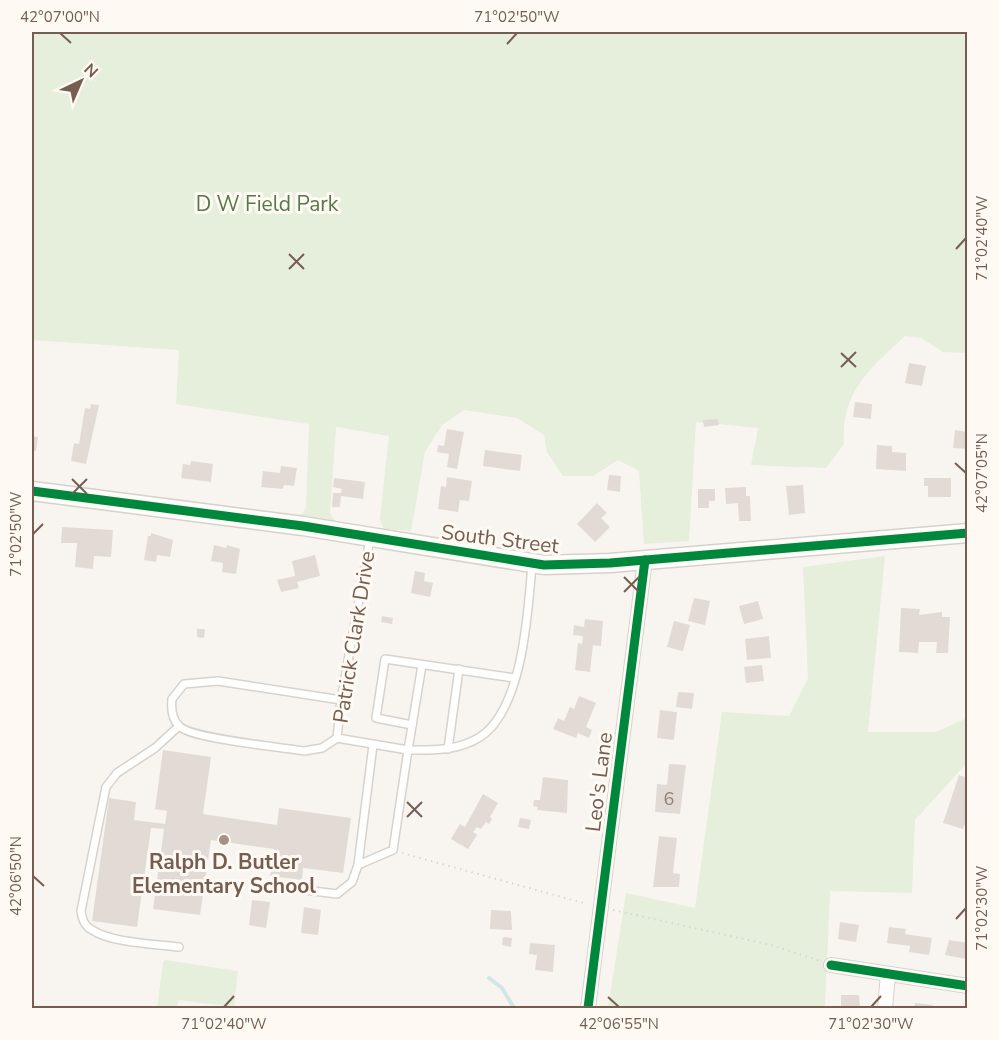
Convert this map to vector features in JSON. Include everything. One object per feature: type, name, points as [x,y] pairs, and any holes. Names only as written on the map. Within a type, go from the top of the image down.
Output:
[{"type":"street","name":"South Street","points":[[32,491],[370,537],[532,564],[561,566],[968,533]]},
{"type":"street","name":"Leo's Lane","points":[[588,1008],[645,560]]},
{"type":"street","points":[[831,965],[968,986]]},
{"type":"street","points":[[885,1008],[888,974]]},
{"type":"lane","name":"Patrick Clark Drive","points":[[337,738],[341,700],[370,537]]},
{"type":"lane","points":[[341,700],[218,681],[192,681],[179,688],[172,699],[174,717],[178,726],[196,734],[304,751],[322,748],[337,738],[408,750],[448,749],[478,738],[502,713],[514,678],[528,604],[532,564]]},
{"type":"lane","points":[[412,725],[375,718],[385,659],[514,678]]},
{"type":"lane","points":[[358,865],[393,850],[422,665]]},
{"type":"lane","points":[[448,749],[459,669]]},
{"type":"lane","points":[[178,726],[155,748],[117,773],[106,787],[81,911],[82,920],[90,930],[105,936],[179,947]]},
{"type":"lane","points":[[281,887],[337,894],[352,882],[358,865],[373,745]]},
{"type":"green space","name":"D W Field Park","points":[[32,32],[967,32],[967,353],[943,352],[921,338],[905,336],[860,382],[847,410],[844,444],[826,468],[751,465],[758,428],[696,422],[689,541],[644,544],[639,471],[618,460],[593,476],[563,476],[547,452],[544,435],[517,418],[464,410],[442,425],[425,452],[411,531],[384,529],[380,519],[389,436],[336,427],[330,513],[336,522],[297,516],[303,513],[306,507],[309,424],[176,404],[179,350],[32,340]]},
{"type":"green space","points":[[885,556],[868,732],[936,732],[967,718],[967,763],[915,820],[912,893],[830,891],[825,1008],[608,1008],[626,893],[695,908],[722,712],[789,716],[808,678],[803,567]]},
{"type":"green space","points":[[165,960],[238,971],[234,1007],[179,1000],[176,1008],[157,1008]]},
{"type":"building","points":[[909,363],[926,366],[922,386],[905,383]]},
{"type":"building","points":[[855,402],[872,404],[871,419],[853,417]]},
{"type":"building","points":[[91,404],[99,405],[86,464],[71,461],[74,443],[79,444],[85,408],[90,409]]},
{"type":"building","points":[[718,419],[719,425],[704,427],[703,420]]},
{"type":"building","points":[[447,429],[464,432],[457,469],[447,467],[449,454],[437,452],[438,445],[444,446]]},
{"type":"building","points":[[955,430],[968,432],[968,449],[953,448]]},
{"type":"building","points":[[32,436],[38,437],[36,451],[32,451]]},
{"type":"building","points":[[877,445],[892,446],[892,452],[906,453],[906,471],[876,469]]},
{"type":"building","points":[[485,450],[522,455],[520,471],[483,466]]},
{"type":"building","points":[[191,461],[213,464],[211,482],[181,478],[183,464],[190,465]]},
{"type":"building","points":[[281,466],[297,468],[294,486],[284,485],[283,489],[261,487],[263,471],[280,473]]},
{"type":"building","points":[[609,475],[621,476],[620,492],[607,490]]},
{"type":"building","points":[[447,477],[472,481],[469,501],[460,500],[458,512],[438,509],[441,486],[446,487]]},
{"type":"building","points":[[334,478],[365,482],[363,499],[341,496],[340,507],[332,507],[333,493],[341,493],[342,489],[333,487]]},
{"type":"building","points":[[924,478],[951,478],[951,497],[928,497],[928,486],[924,486]]},
{"type":"building","points":[[803,485],[805,513],[789,515],[786,486]]},
{"type":"building","points":[[746,487],[746,496],[750,496],[751,521],[739,521],[738,503],[726,504],[725,488]]},
{"type":"building","points":[[698,489],[715,489],[715,501],[709,501],[709,508],[698,508]]},
{"type":"building","points":[[597,503],[607,513],[601,518],[610,527],[595,542],[577,524]]},
{"type":"building","points":[[62,527],[113,530],[111,557],[94,556],[93,569],[75,567],[77,543],[61,543]]},
{"type":"building","points":[[151,533],[173,540],[170,557],[157,555],[156,562],[144,560],[148,536],[151,536]]},
{"type":"building","points":[[214,545],[226,548],[227,545],[240,549],[236,574],[222,572],[223,563],[211,561]]},
{"type":"building","points":[[315,555],[320,576],[297,582],[299,588],[281,592],[277,580],[295,576],[292,561]]},
{"type":"building","points":[[415,571],[425,573],[424,581],[433,583],[430,597],[411,593]]},
{"type":"building","points":[[694,598],[710,601],[705,625],[688,621]]},
{"type":"building","points":[[758,601],[763,619],[744,624],[739,606]]},
{"type":"building","points":[[901,608],[920,609],[919,615],[942,612],[942,617],[950,617],[948,653],[936,653],[937,642],[919,642],[918,653],[899,652]]},
{"type":"building","points":[[382,616],[393,618],[392,624],[381,622]]},
{"type":"building","points":[[585,619],[603,621],[601,646],[593,645],[590,672],[575,670],[578,643],[582,644],[583,636],[573,635],[574,625],[584,627]]},
{"type":"building","points":[[674,621],[690,625],[683,651],[667,647]]},
{"type":"building","points":[[197,629],[205,629],[204,638],[197,637]]},
{"type":"building","points":[[769,636],[771,658],[747,660],[745,639]]},
{"type":"building","points":[[762,665],[764,681],[746,683],[744,667]]},
{"type":"building","points":[[678,692],[694,693],[692,709],[676,707]]},
{"type":"building","points":[[579,696],[596,703],[586,727],[592,730],[589,738],[578,733],[576,738],[553,729],[558,718],[564,721],[570,707],[574,709]]},
{"type":"building","points":[[660,710],[677,712],[674,740],[657,738]]},
{"type":"building","points":[[163,750],[211,757],[203,814],[277,825],[279,808],[351,818],[343,873],[303,868],[302,880],[270,876],[274,849],[211,840],[200,915],[153,909],[164,829],[151,828],[137,927],[92,921],[109,798],[136,802],[134,820],[165,824],[167,811],[155,809]]},
{"type":"building","points":[[669,764],[686,765],[680,814],[655,812],[657,784],[667,785]]},
{"type":"building","points":[[959,775],[968,778],[968,815],[963,829],[943,823]]},
{"type":"building","points":[[543,777],[568,780],[567,813],[537,810],[538,807],[533,806],[534,800],[540,800]]},
{"type":"building","points":[[483,794],[498,803],[490,817],[492,819],[489,824],[486,822],[481,829],[477,827],[473,832],[477,835],[468,849],[451,839],[460,824],[465,827]]},
{"type":"building","points":[[520,818],[531,820],[529,829],[518,827]]},
{"type":"building","points":[[659,836],[677,838],[673,873],[680,874],[679,887],[653,887]]},
{"type":"building","points":[[252,900],[270,902],[266,928],[249,925]]},
{"type":"building","points":[[304,907],[321,910],[318,935],[301,933]]},
{"type":"building","points":[[491,910],[511,911],[512,930],[490,929]]},
{"type":"building","points":[[840,922],[859,925],[856,942],[838,939]]},
{"type":"building","points":[[889,927],[906,929],[905,934],[932,938],[929,955],[909,952],[910,946],[887,943]]},
{"type":"building","points":[[503,937],[512,938],[511,947],[502,945]]},
{"type":"building","points":[[949,940],[968,943],[966,959],[945,955]]},
{"type":"building","points":[[530,943],[555,945],[553,972],[535,970],[537,955],[529,954]]},
{"type":"building","points":[[841,995],[859,995],[860,1008],[841,1008]]},
{"type":"building","points":[[915,1003],[933,1005],[932,1008],[914,1008]]},
{"type":"waterway","points":[[489,978],[502,988],[514,1008]]},
{"type":"cycle path","points":[[32,491],[303,526],[544,565],[610,563],[968,533]]},
{"type":"cycle path","points":[[588,1008],[645,560]]},
{"type":"cycle path","points":[[831,965],[968,986]]},
{"type":"place","name":"Ralph D. Butler Elementary School","points":[[224,840]]}]
